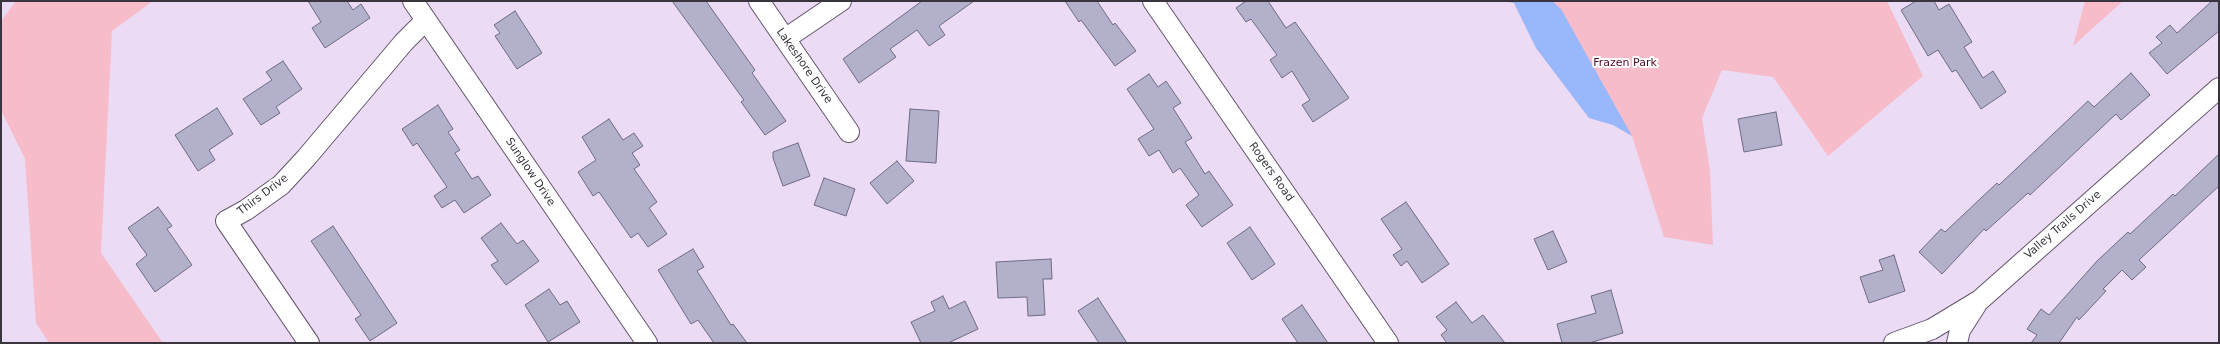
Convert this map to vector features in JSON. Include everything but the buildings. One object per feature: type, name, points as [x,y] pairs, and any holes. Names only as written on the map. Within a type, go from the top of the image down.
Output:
[{"type":"street","name":"Sunglow Drive","points":[[413,1],[647,343]]},
{"type":"street","name":"Lakeshore Drive","points":[[759,1],[849,132]]},
{"type":"street","points":[[786,39],[841,1]]},
{"type":"street","name":"Rogers Road","points":[[1153,1],[1388,343]]},
{"type":"street","name":"Thirs Drive","points":[[309,343],[226,221],[246,210],[281,185],[306,158],[404,42],[426,20]]},
{"type":"street","name":"Valley Trails Drive","points":[[1894,343],[1932,329],[1980,300],[2219,88]]},
{"type":"street","points":[[1957,343],[1960,330],[1980,300]]},
{"type":"green space","points":[[16,1],[153,1],[112,31],[101,253],[163,343],[49,343],[36,323],[25,159],[1,110],[1,21]]},
{"type":"green space","name":"Frazen Park","points":[[1504,1],[1887,1],[1923,76],[1828,156],[1773,77],[1722,70],[1702,118],[1710,171],[1713,245],[1664,237],[1632,136],[1613,125],[1589,118],[1536,48],[1514,3]]},
{"type":"green space","points":[[2085,1],[2123,1],[2073,46]]},
{"type":"water","points":[[1504,1],[1552,1],[1561,9],[1632,136],[1613,125],[1589,118],[1536,48],[1514,3]]}]
